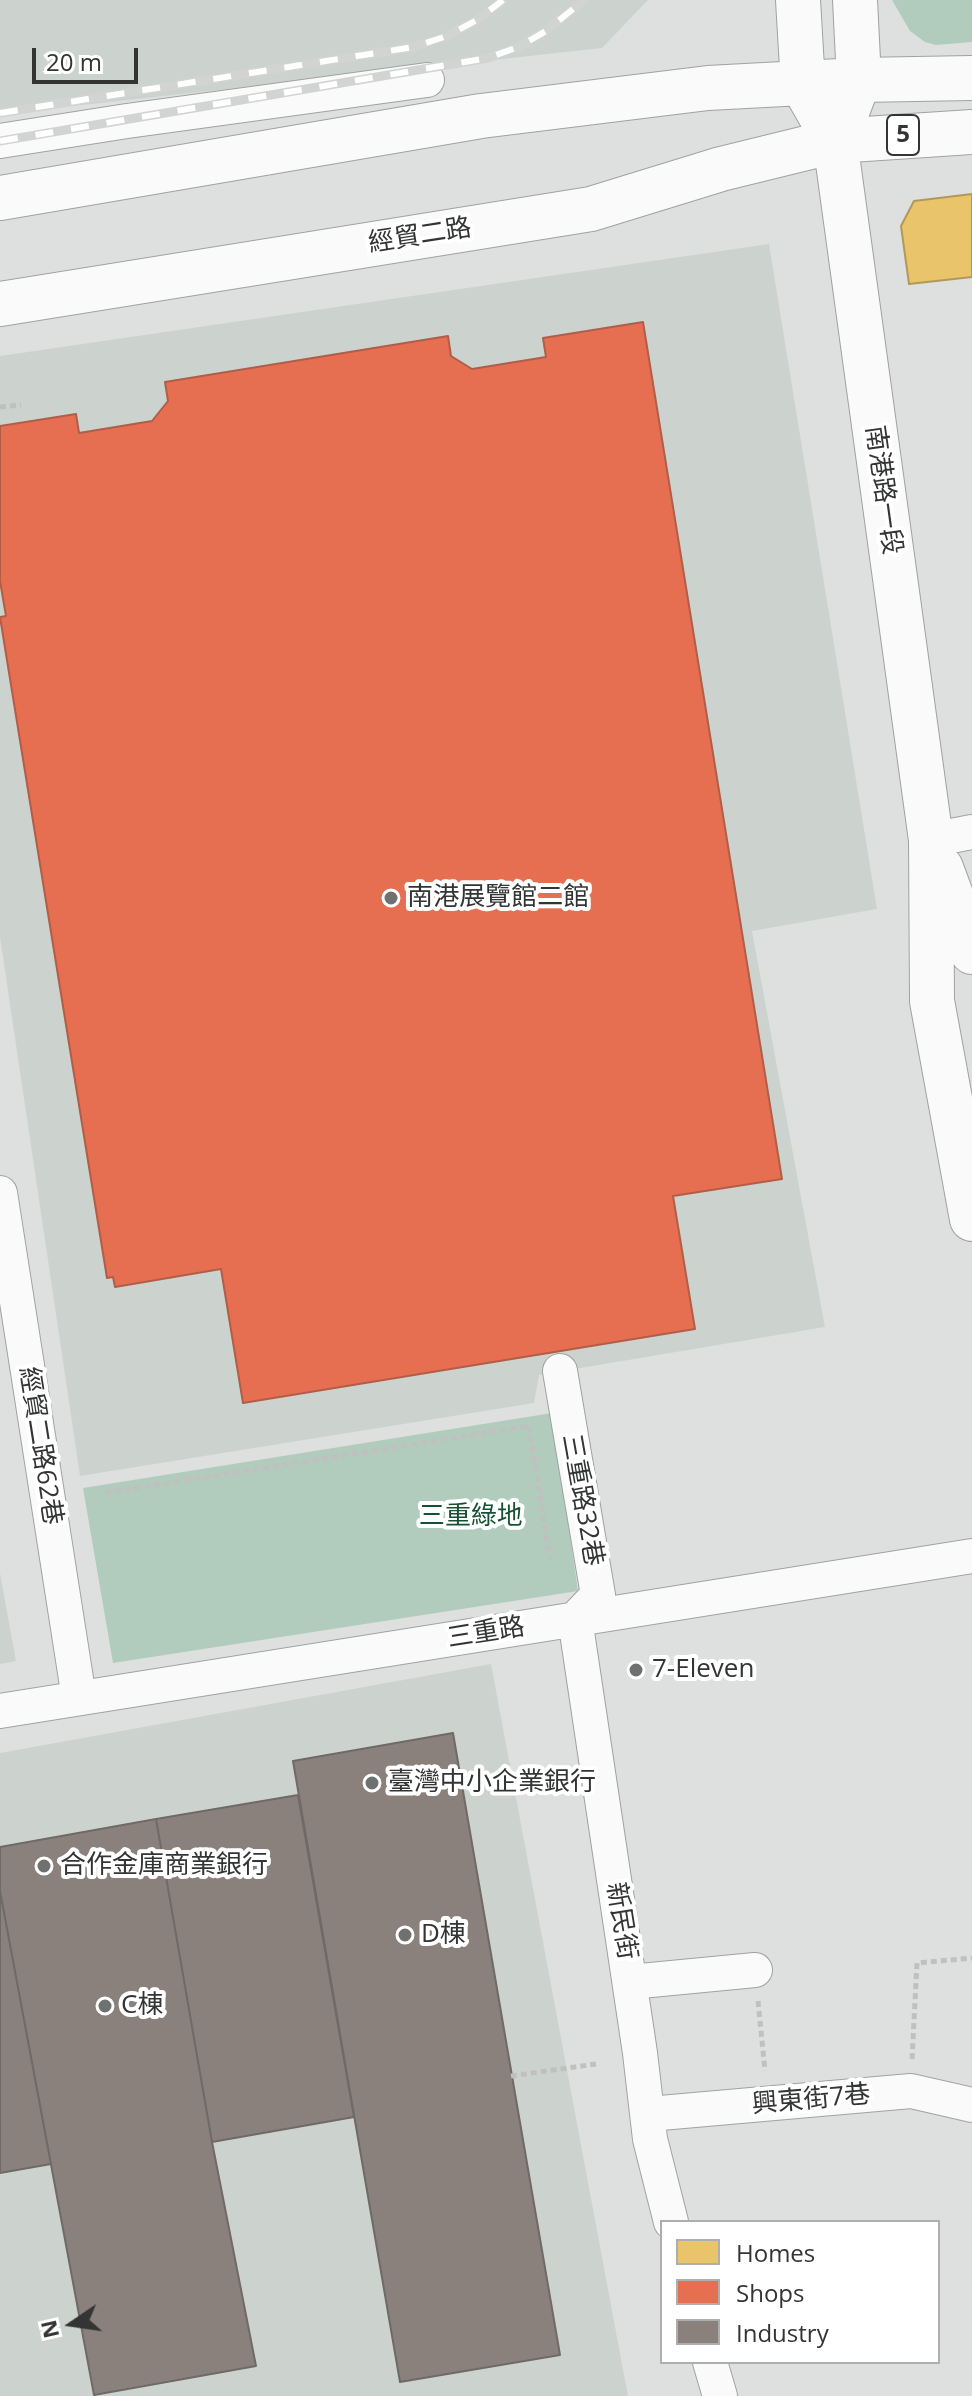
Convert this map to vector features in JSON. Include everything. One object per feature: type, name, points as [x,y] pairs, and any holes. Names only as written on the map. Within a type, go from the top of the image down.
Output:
[{"type":"main road","name":"南港路一段","points":[[798,0],[803,85],[835,141],[972,952]]},
{"type":"main road","name":"南港路一段","points":[[835,141],[859,80],[855,0]]},
{"type":"main road","name":"5","points":[[859,80],[972,78]]},
{"type":"main road","points":[[0,198],[481,116],[708,88],[859,80]]},
{"type":"main road","name":"5","points":[[835,141],[972,132]]},
{"type":"main road","name":"經貿二路","points":[[0,304],[591,209],[721,169],[835,141]]},
{"type":"main road","name":"南港路一段","points":[[952,836],[932,1001],[972,1219]]},
{"type":"street","points":[[0,141],[427,80]]},
{"type":"street","name":"經貿二路62巷","points":[[0,1193],[79,1698]]},
{"type":"street","name":"三重路32巷","points":[[560,1371],[598,1595],[575,1619]]},
{"type":"street","name":"三重路","points":[[0,1711],[972,1556]]},
{"type":"street","name":"新民街","points":[[575,1619],[630,1982],[650,2139],[670,2220]]},
{"type":"street","points":[[630,1982],[755,1970]]},
{"type":"street","name":"興東街7巷","points":[[649,2114],[911,2091],[972,2105]]},
{"type":"street","points":[[711,2364],[720,2396]]},
{"type":"path","points":[[0,407],[21,405]]},
{"type":"path","points":[[105,1493],[529,1426],[550,1560]]},
{"type":"path","points":[[911,2091],[917,1963],[972,1958]]},
{"type":"path","points":[[755,1970],[768,2104]]},
{"type":"path","points":[[511,2076],[596,2064]]},
{"type":"shaded area","points":[[0,0],[648,0],[602,48],[0,114]]},
{"type":"shaded area","name":"南港展覽館二館","points":[[769,244],[877,909],[752,931],[825,1327],[539,1375],[534,1403],[80,1476],[0,937],[0,356]]},
{"type":"shaded area","points":[[0,1573],[16,1661],[0,1664]]},
{"type":"shaded area","points":[[491,1664],[628,2396],[0,2396],[0,1753]]},
{"type":"green space","points":[[892,0],[972,0],[972,42],[936,45],[925,42],[910,31]]},
{"type":"green space","name":"三重綠地","points":[[552,1413],[578,1591],[113,1663],[83,1488]]},
{"type":"building: Homes","points":[[972,194],[972,277],[909,284],[901,226],[914,201]]},
{"type":"building: Shops","name":"南港展覽館二館","points":[[643,322],[782,1179],[673,1196],[695,1329],[243,1403],[221,1269],[115,1287],[113,1277],[107,1278],[0,617],[6,616],[0,581],[0,426],[76,414],[79,433],[152,421],[168,401],[165,382],[448,336],[451,356],[472,369],[546,357],[543,338]]},
{"type":"building: Industry","name":"D棟","points":[[453,1733],[560,2355],[400,2382],[293,1761]]},
{"type":"building: Industry","points":[[298,1795],[354,2117],[212,2142],[156,1819]]},
{"type":"building: Industry","name":"C棟","points":[[156,1819],[212,2142],[256,2366],[94,2395],[0,1891],[0,1847]]},
{"type":"building: Industry","points":[[0,1891],[51,2164],[0,2173]]},
{"type":"railway","points":[[0,113],[414,47],[447,36],[477,20],[503,0]]},
{"type":"railway","points":[[0,141],[488,58],[518,47],[546,31],[584,0]]},
{"type":"place","name":"南港展覽館二館","points":[[391,898]]},
{"type":"place","name":"7-Eleven","points":[[636,1670]]},
{"type":"place","name":"臺灣中小企業銀行","points":[[372,1783]]},
{"type":"place","name":"合作金庫商業銀行","points":[[44,1866]]},
{"type":"place","name":"D棟","points":[[405,1935]]},
{"type":"place","name":"C棟","points":[[105,2006]]}]
